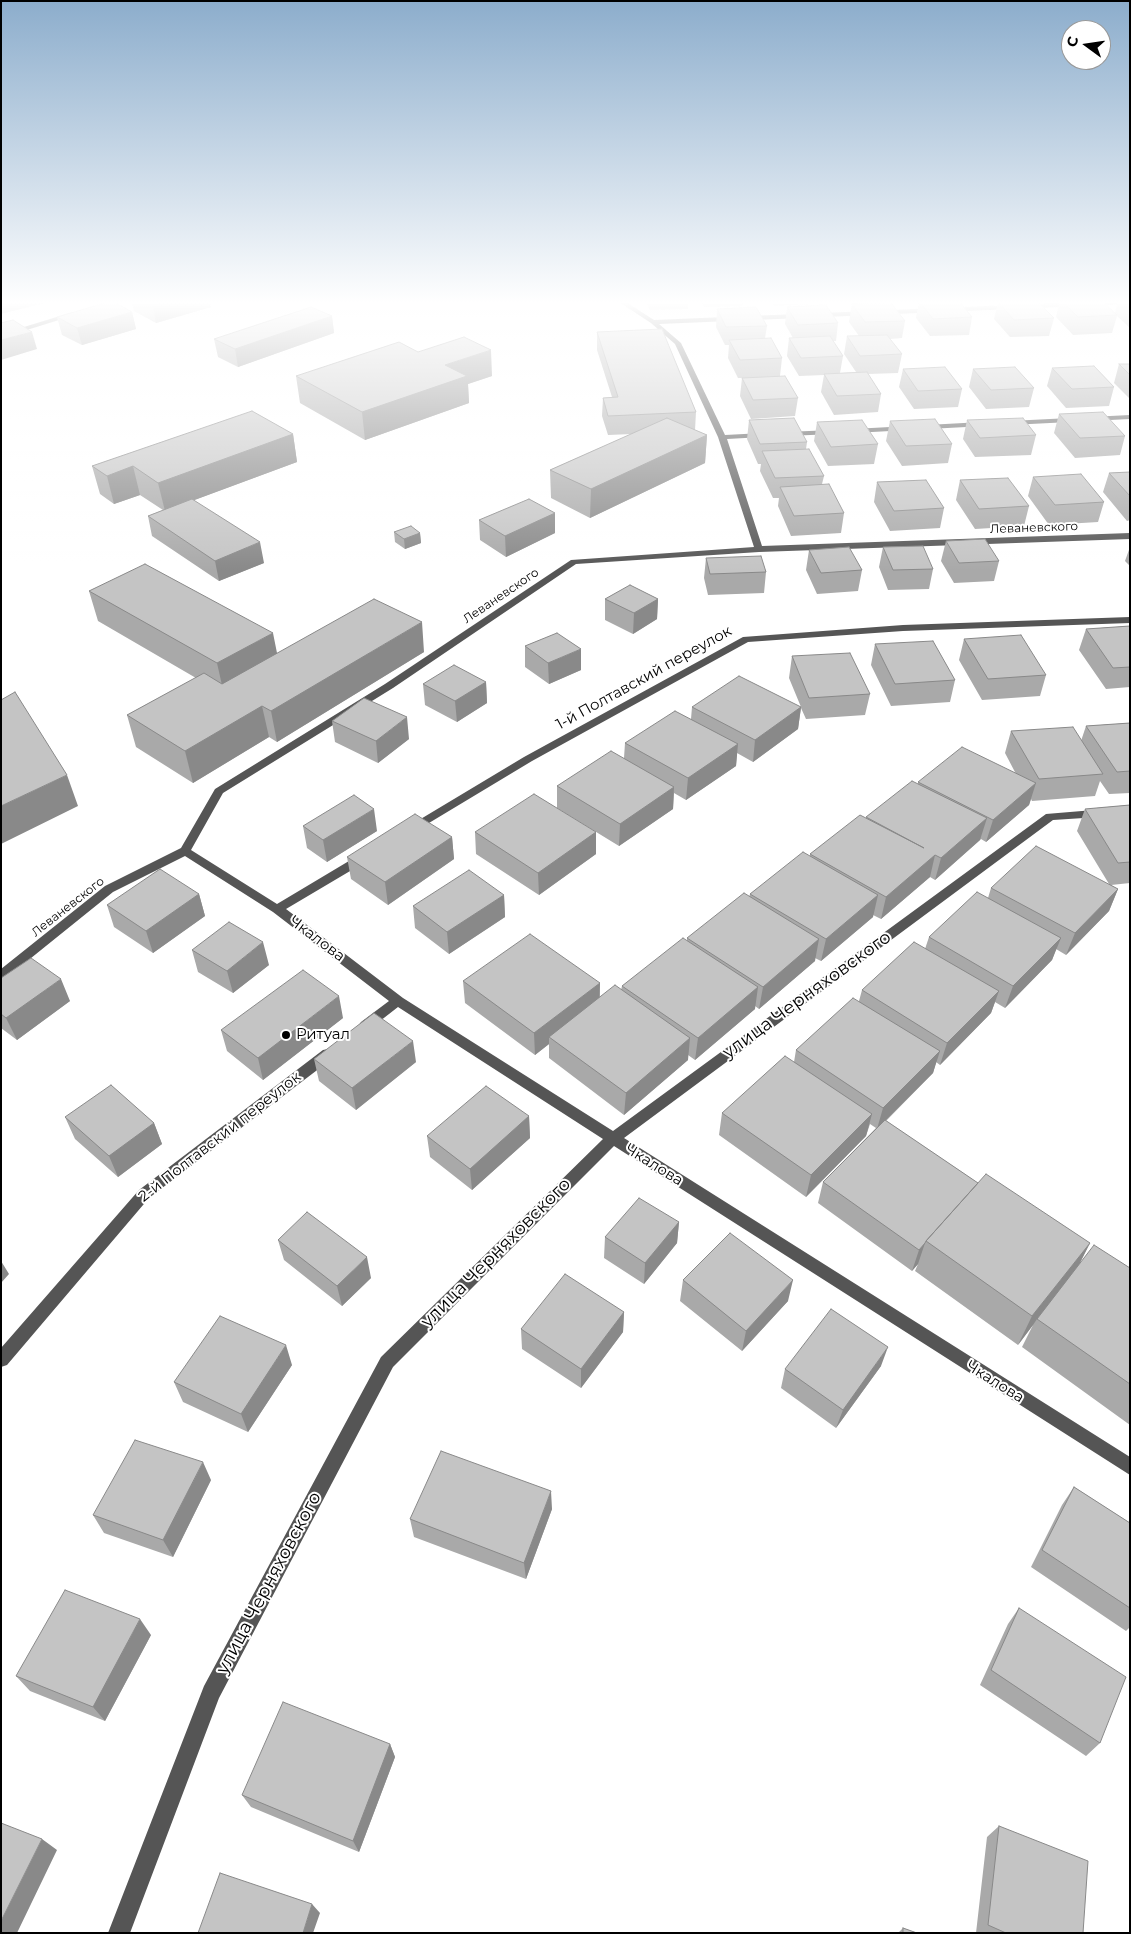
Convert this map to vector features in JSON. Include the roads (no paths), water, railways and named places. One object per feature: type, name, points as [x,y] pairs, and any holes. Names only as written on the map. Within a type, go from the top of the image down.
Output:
[{"type":"street","points":[[700,390],[722,437],[758,549]]},
{"type":"street","points":[[1000,424],[1130,417]]},
{"type":"street","points":[[722,437],[990,424]]},
{"type":"street","name":"Леваневского","points":[[1,976],[110,889],[185,851],[219,791],[388,686],[574,562],[758,549],[888,546],[1130,536]]},
{"type":"street","name":"1-й Полтавский переулок","points":[[402,834],[528,759],[746,638],[903,628],[1130,620]]},
{"type":"street","name":"улица Черняховского","points":[[119,1933],[211,1693],[387,1362],[612,1138],[1050,817],[1130,811]]},
{"type":"street","name":"Чкалова","points":[[185,851],[277,909],[398,1001],[1130,1467]]},
{"type":"street","points":[[277,909],[369,854]]},
{"type":"street","points":[[358,1031],[398,1001]]},
{"type":"street","name":"2-й Полтавский переулок","points":[[1,1360],[144,1194],[342,1043]]},
{"type":"place","name":"Ритуал","points":[[286,1035]]}]
